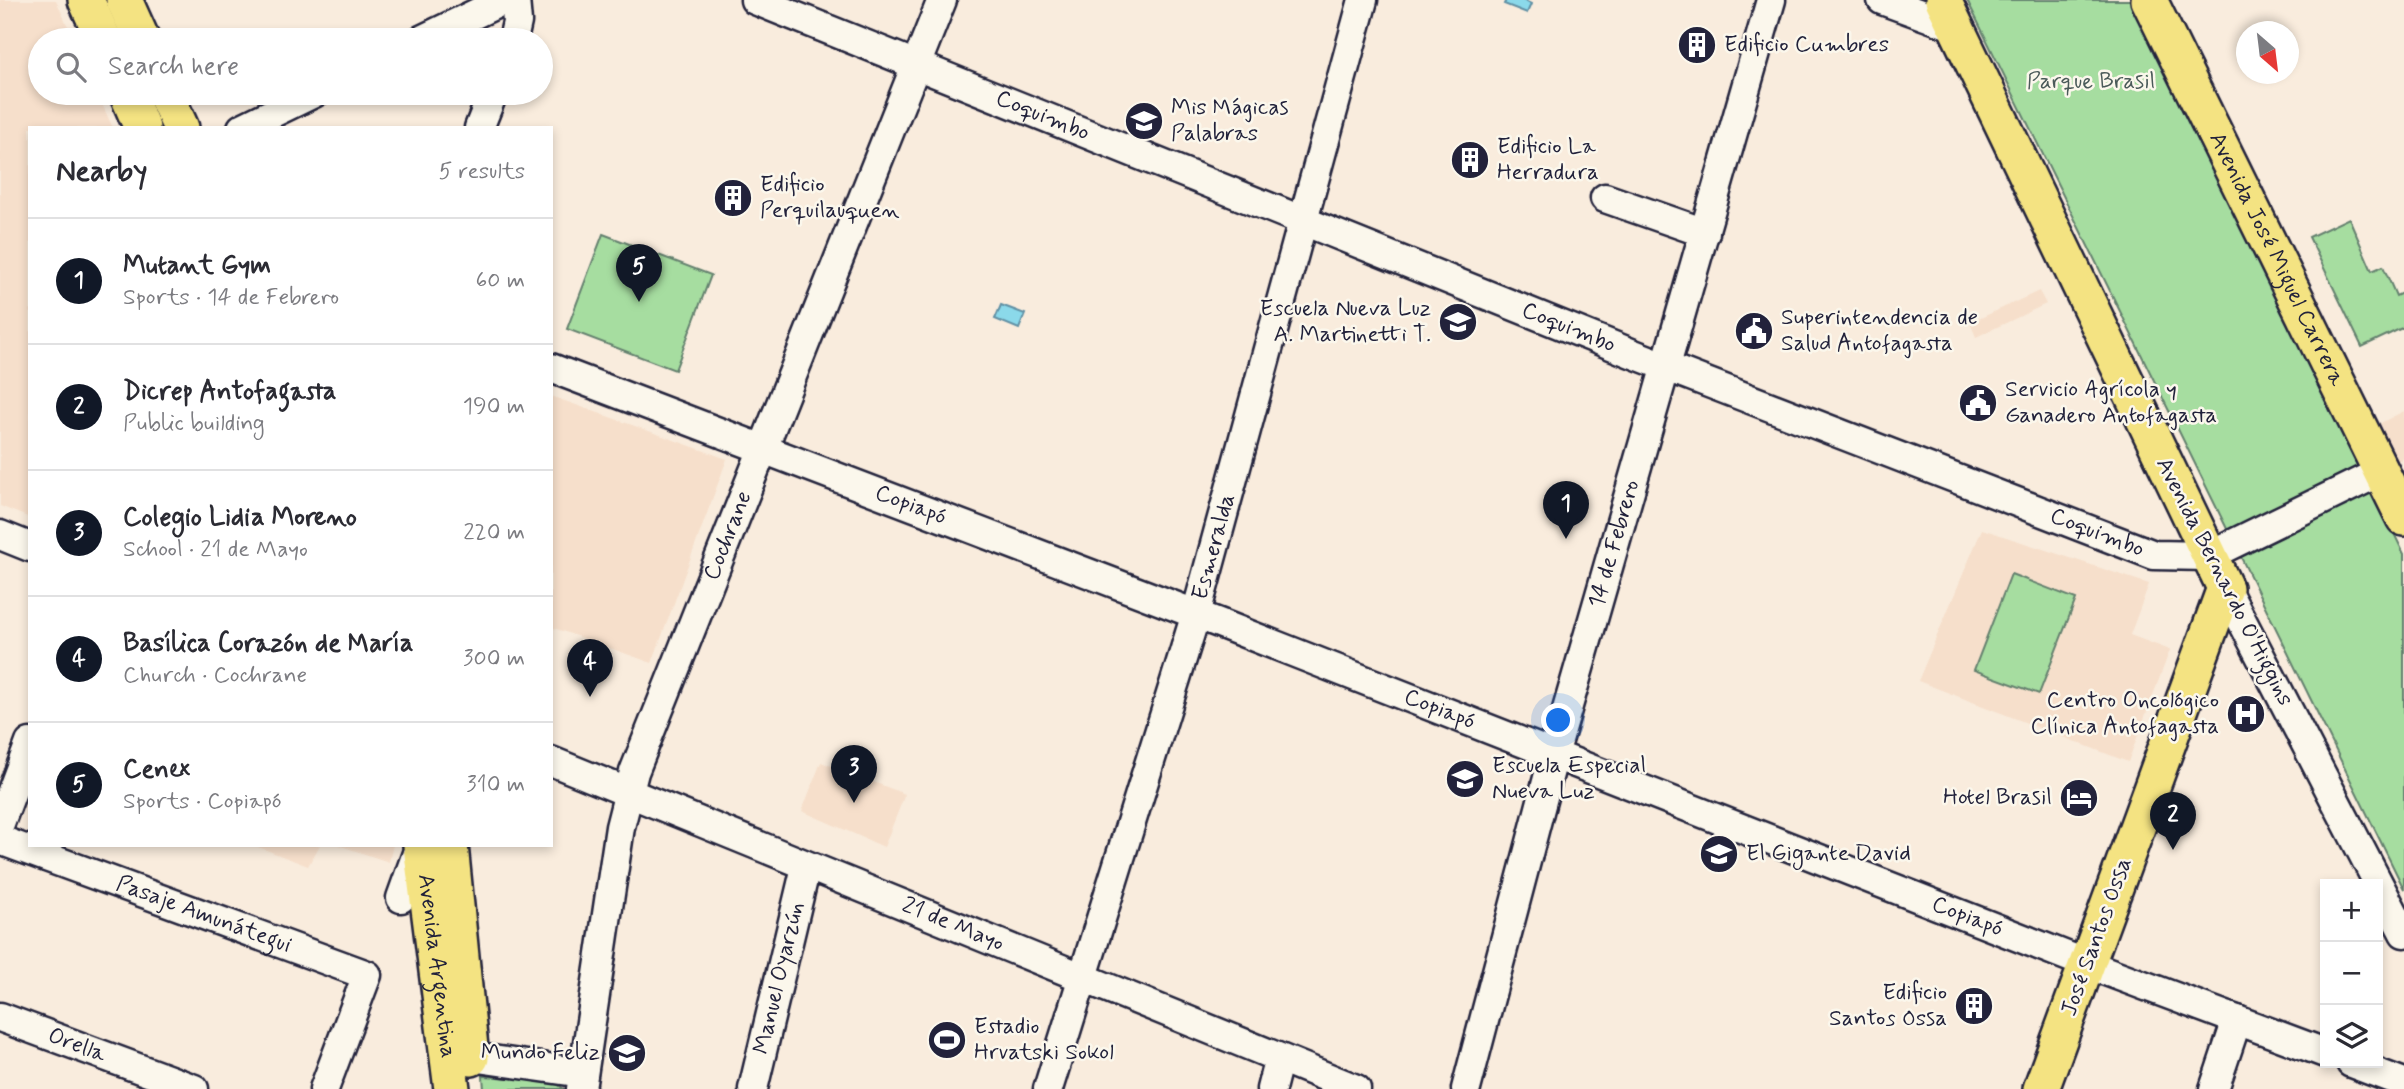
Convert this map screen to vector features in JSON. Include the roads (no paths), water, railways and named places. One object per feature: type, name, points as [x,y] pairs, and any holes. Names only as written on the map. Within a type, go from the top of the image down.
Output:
[{"type":"main road","points":[[86,0],[99,28]]},
{"type":"main road","points":[[124,0],[137,28]]},
{"type":"main road","name":"Avenida José Miguel Carrera","points":[[2150,0],[2404,518]]},
{"type":"main road","name":"Avenida Bernardo O'Higgins","points":[[1949,13],[2225,588]]},
{"type":"main road","points":[[132,105],[141,126]]},
{"type":"main road","points":[[170,105],[180,126]]},
{"type":"main road","name":"José Santos Ossa","points":[[2041,1089],[2225,588]]},
{"type":"main road","name":"Avenida Argentina","points":[[421,847],[452,1089]]},
{"type":"main road","name":"Avenida Argentina","points":[[450,847],[473,1073]]},
{"type":"street","points":[[446,28],[504,0]]},
{"type":"street","points":[[515,0],[516,28]]},
{"type":"street","name":"Coquimbo","points":[[755,0],[1668,366],[2154,555],[2208,556],[2382,471]]},
{"type":"street","name":"Cochrane","points":[[582,1081],[620,827],[634,772],[942,0]]},
{"type":"street","name":"Esmeralda","points":[[1048,1089],[1196,614],[1363,0]]},
{"type":"street","name":"14 de Febrero","points":[[1466,1089],[1553,755],[1668,366],[1771,0]]},
{"type":"street","points":[[1882,0],[1949,13]]},
{"type":"street","points":[[246,126],[289,105]]},
{"type":"street","points":[[480,126],[488,105]]},
{"type":"street","points":[[1605,198],[1705,233]]},
{"type":"street","name":"Copiapó","points":[[553,369],[1196,614],[2087,964],[2320,1051]]},
{"type":"street","points":[[0,535],[28,546]]},
{"type":"street","name":"Avenida Bernardo O'Higgins","points":[[2225,588],[2404,933]]},
{"type":"street","points":[[0,823],[28,748]]},
{"type":"street","name":"21 de Mayo","points":[[553,762],[628,795],[1356,1089]]},
{"type":"street","name":"Pasaje Amunátegui","points":[[0,840],[367,975],[324,1089]]},
{"type":"street","points":[[401,898],[420,847]]},
{"type":"street","name":"Manuel Oyarzún","points":[[753,1089],[806,867]]},
{"type":"street","name":"Orella","points":[[0,1017],[194,1089]]},
{"type":"street","points":[[2214,1089],[2237,1020]]},
{"type":"street","points":[[1271,1089],[1279,1058]]},
{"type":"street","points":[[2364,1068],[2404,1083]]},
{"type":"street","points":[[473,1073],[582,1081]]},
{"type":"water","points":[[1506,0],[1523,0],[1531,4],[1527,13],[1504,4]]},
{"type":"water","points":[[1001,305],[1025,314],[1019,329],[995,319]]},
{"type":"place","name":"Edificio Cumbres","points":[[1697,45]]},
{"type":"place","name":"Mis Mágicas Palabras","points":[[1144,121]]},
{"type":"place","name":"Edificio La Herradura","points":[[1470,160]]},
{"type":"place","name":"Edificio Perquilauquen","points":[[733,198]]},
{"type":"place","name":"Cenex","points":[[639,302]]},
{"type":"place","name":"Escuela Nueva Luz A. Martinetti T.","points":[[1458,322]]},
{"type":"place","name":"Superintendencia de Salud Antofagasta","points":[[1754,331]]},
{"type":"place","name":"Servicio Agrícola y Ganadero Antofagasta","points":[[1978,403]]},
{"type":"place","name":"Mutant Gym","points":[[1566,539]]},
{"type":"place","name":"Basílica Corazón de María","points":[[590,697]]},
{"type":"place","name":"Centro Oncológico Clínica Antofagasta","points":[[2246,714]]},
{"type":"place","name":"Escuela Especial Nueva Luz","points":[[1465,779]]},
{"type":"place","name":"Hotel Brasil","points":[[2079,798]]},
{"type":"place","name":"Colegio Lidia Moreno","points":[[854,803]]},
{"type":"place","name":"Dicrep Antofagasta","points":[[2173,850]]},
{"type":"place","name":"El Gigante David","points":[[1719,854]]},
{"type":"place","name":"Edificio Santos Ossa","points":[[1974,1006]]},
{"type":"place","name":"Estadio Hrvatski Sokol","points":[[947,1040]]},
{"type":"place","name":"Mundo Feliz","points":[[627,1053]]},
{"type":"park label","name":"Parque Brasil","points":[[2091,82]]}]
